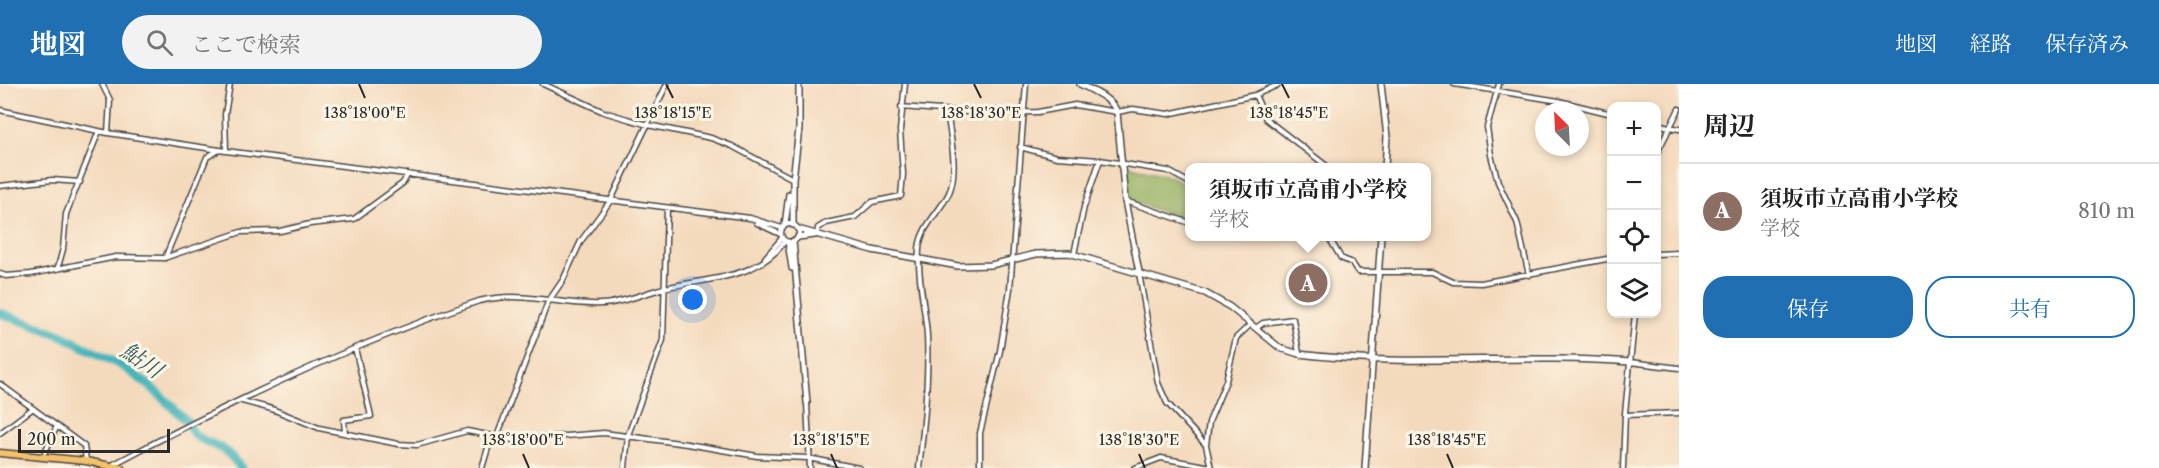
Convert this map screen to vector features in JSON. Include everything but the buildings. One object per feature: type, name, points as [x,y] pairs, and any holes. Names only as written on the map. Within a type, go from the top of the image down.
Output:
[{"type":"main road","points":[[0,453],[86,461],[121,468]]},
{"type":"street","points":[[102,84],[110,100],[108,133]]},
{"type":"street","points":[[226,151],[225,114],[230,84]]},
{"type":"street","points":[[543,84],[604,112],[648,125],[711,138],[732,146],[793,179]]},
{"type":"street","points":[[482,468],[488,448],[496,437],[529,347],[552,298],[581,241],[611,200],[667,84]]},
{"type":"street","points":[[799,84],[799,129],[784,227],[796,278],[810,468]]},
{"type":"street","points":[[816,236],[818,228],[826,223],[855,217],[872,202],[901,196],[901,107],[905,84]]},
{"type":"street","points":[[980,468],[980,434],[1000,351],[1013,259],[1026,84]]},
{"type":"street","points":[[1080,84],[1114,105],[1117,112],[1125,201],[1158,383],[1167,403],[1206,445]]},
{"type":"street","points":[[1095,93],[1097,84]]},
{"type":"street","points":[[901,107],[947,111],[1048,111],[1075,105],[1117,112],[1133,109],[1168,114],[1255,95],[1280,84]]},
{"type":"street","points":[[1381,84],[1387,137],[1385,163]]},
{"type":"street","points":[[1454,84],[1498,87],[1607,113]]},
{"type":"street","points":[[1498,87],[1487,128],[1491,155],[1498,182],[1517,222],[1530,275]]},
{"type":"street","points":[[1255,95],[1266,119],[1322,163]]},
{"type":"street","points":[[1661,145],[1679,109]]},
{"type":"street","points":[[0,110],[108,133],[219,150],[750,218],[784,227],[795,227],[816,236],[919,260],[974,267],[1036,254],[1074,255],[1205,292],[1230,307],[1280,348],[1299,354],[1442,362],[1573,357],[1679,368]]},
{"type":"street","points":[[919,468],[927,338],[919,260],[922,237],[952,184],[953,158],[947,111]]},
{"type":"street","points":[[1661,125],[1679,129]]},
{"type":"street","points":[[57,268],[63,249],[66,214],[99,131]]},
{"type":"street","points":[[1020,147],[1057,157],[1100,160],[1168,171],[1185,180]]},
{"type":"street","points":[[164,258],[207,157],[219,150]]},
{"type":"street","points":[[1074,255],[1084,207],[1100,160]]},
{"type":"street","points":[[0,274],[16,276],[116,257],[164,258],[241,232],[280,231],[310,224],[354,219],[403,183],[408,174]]},
{"type":"street","points":[[111,465],[173,432],[355,348],[479,301],[502,296],[552,298],[602,304],[665,288],[735,275],[774,254],[788,239],[795,227],[793,179]]},
{"type":"street","points":[[0,186],[52,180],[80,182]]},
{"type":"street","points":[[1125,201],[1185,221]]},
{"type":"street","points":[[625,468],[628,435],[663,340],[667,208]]},
{"type":"street","points":[[750,218],[788,239],[816,236]]},
{"type":"street","points":[[1330,241],[1341,258],[1352,263],[1358,272],[1432,273],[1453,282],[1481,283],[1607,259]]},
{"type":"street","points":[[1365,468],[1381,241]]},
{"type":"street","points":[[1661,254],[1679,253]]},
{"type":"street","points":[[1623,468],[1625,415],[1635,318]]},
{"type":"street","points":[[1135,468],[1161,458],[1211,468],[1206,445],[1209,422],[1226,381],[1236,338],[1253,326],[1293,319],[1299,354]]},
{"type":"street","points":[[345,434],[344,420],[371,416],[355,348]]},
{"type":"street","points":[[0,384],[84,446],[86,461]]},
{"type":"street","points":[[241,400],[272,409],[319,428],[398,444],[417,445],[467,431],[513,440],[604,433],[757,456],[811,459],[859,468]]},
{"type":"street","points":[[0,432],[32,409]]},
{"type":"street","points":[[1625,415],[1679,413]]},
{"type":"street","points":[[45,452],[57,426]]},
{"type":"green space","points":[[1127,166],[1167,175],[1185,184],[1185,219],[1129,201]]},
{"type":"waterway","name":"鮎川","points":[[0,313],[61,335],[124,367],[150,386],[188,422],[190,429],[198,437],[224,450],[241,468]]},
{"type":"place","name":"須坂市立高甫小学校","points":[[1308,283]]}]
